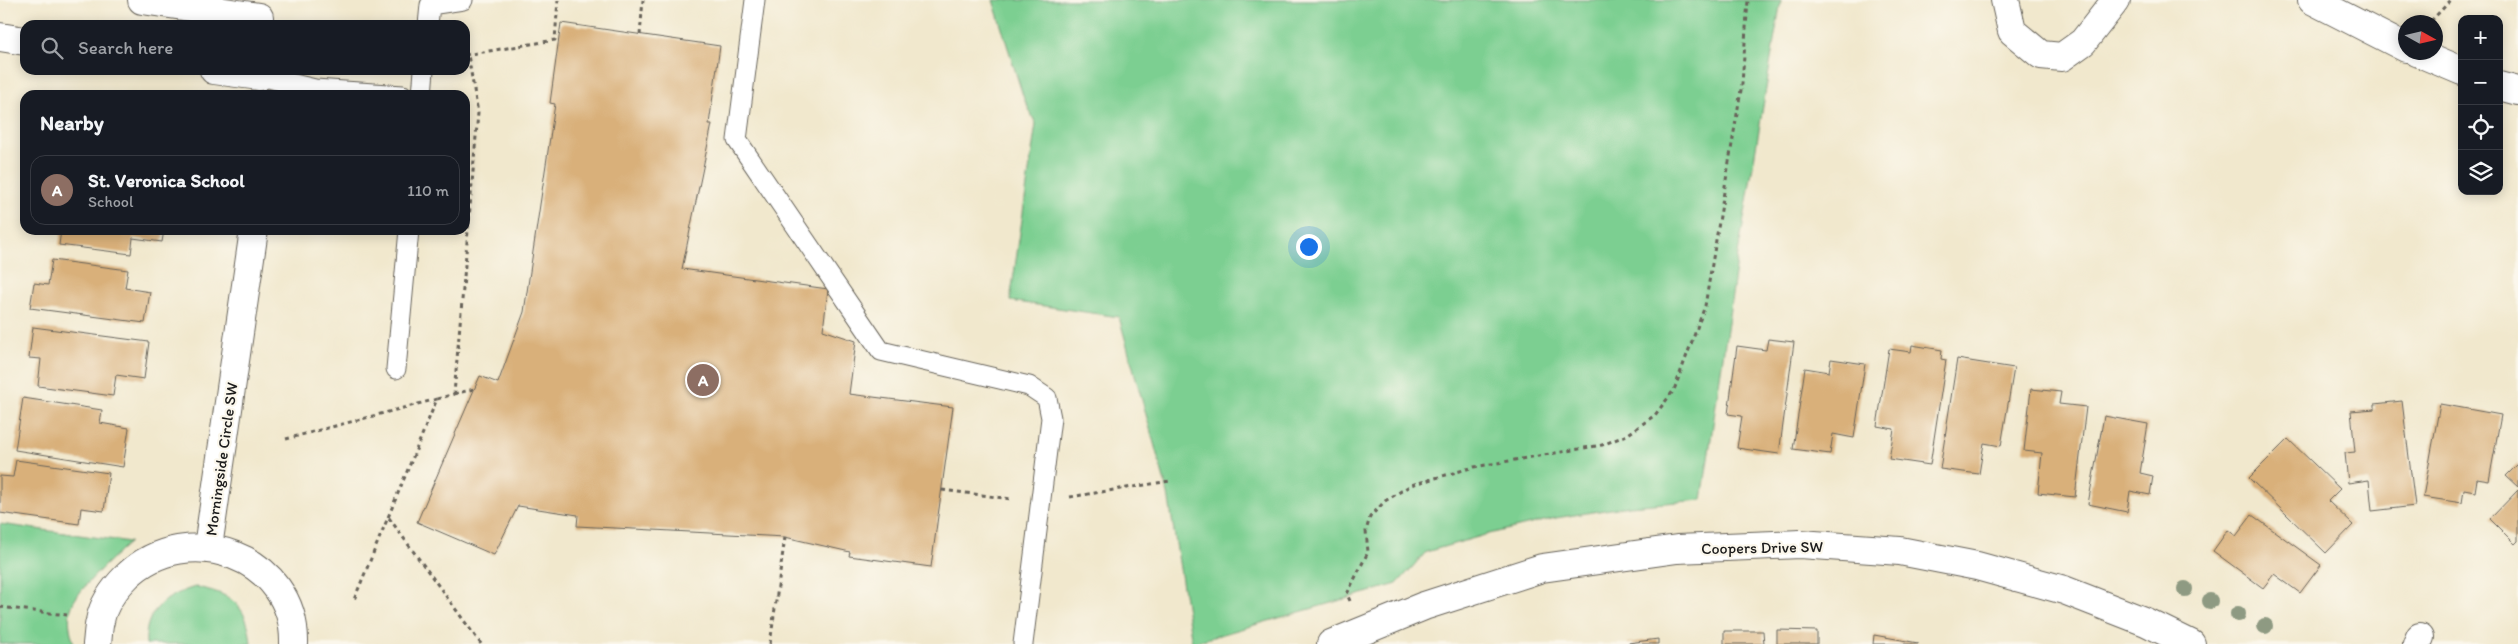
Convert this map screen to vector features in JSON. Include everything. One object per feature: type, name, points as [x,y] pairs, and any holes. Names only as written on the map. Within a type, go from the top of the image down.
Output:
[{"type":"street","points":[[142,0],[259,14]]},
{"type":"street","points":[[2005,0],[2012,31],[2041,55],[2062,57],[2083,42],[2116,0]]},
{"type":"street","points":[[2312,0],[2398,44]]},
{"type":"street","points":[[0,37],[20,40]]},
{"type":"street","points":[[2438,60],[2458,68]]},
{"type":"street","points":[[237,75],[260,80]]},
{"type":"street","points":[[2503,87],[2518,91]]},
{"type":"street","name":"Morningside Circle SW","points":[[253,235],[208,548],[234,554],[249,563],[275,586],[288,609],[294,634],[294,644]]},
{"type":"street","name":"Coopers Drive SW","points":[[1331,644],[1424,606],[1542,568],[1677,549],[1800,544],[1900,551],[1977,566],[2064,590],[2146,622],[2192,644]]},
{"type":"street","points":[[98,632],[115,588],[140,563],[173,549],[208,548]]},
{"type":"lane","points":[[428,20],[430,5],[463,0]]},
{"type":"lane","points":[[755,0],[737,140],[881,351],[1029,386],[1047,398],[1051,418],[1023,644]]},
{"type":"lane","points":[[422,90],[424,75]]},
{"type":"lane","points":[[260,80],[330,90]]},
{"type":"lane","points":[[396,369],[409,235]]},
{"type":"path","points":[[470,54],[555,40],[558,0]]},
{"type":"path","points":[[640,35],[643,0]]},
{"type":"path","points":[[1364,631],[1348,594],[1368,552],[1366,530],[1370,517],[1385,501],[1411,485],[1474,467],[1602,445],[1627,435],[1655,415],[1674,390],[1705,306],[1742,84],[1748,0]]},
{"type":"path","points":[[2436,15],[2451,0]]},
{"type":"path","points":[[470,74],[478,113],[470,207]]},
{"type":"path","points":[[454,394],[468,235]]},
{"type":"path","points":[[286,439],[474,389]]},
{"type":"path","points":[[353,602],[437,399]]},
{"type":"path","points":[[388,518],[481,644]]},
{"type":"path","points":[[770,644],[785,537]]},
{"type":"path","points":[[0,607],[98,632]]},
{"type":"green space","points":[[993,0],[1781,0],[1738,254],[1702,500],[1629,506],[1556,518],[1485,535],[1426,552],[1397,584],[1192,643],[1168,494],[1119,317],[1010,301],[1036,124],[1024,99]]},
{"type":"green space","points":[[0,524],[130,542],[98,572],[75,599],[70,611],[69,620],[74,644],[0,644]]},
{"type":"green space","points":[[195,587],[219,593],[235,603],[246,619],[251,644],[146,644],[146,632],[149,622],[159,606],[175,595]]},
{"type":"building","points":[[561,23],[720,46],[709,124],[712,124],[682,269],[828,289],[823,330],[856,341],[849,394],[953,407],[931,567],[849,556],[850,552],[785,537],[577,526],[578,515],[518,506],[494,555],[417,522],[480,376],[498,383],[524,312],[555,104],[550,103]]},
{"type":"building","points":[[60,235],[163,235],[162,242],[133,238],[131,254],[59,245]]},
{"type":"building","points":[[52,260],[128,270],[125,288],[150,292],[145,323],[30,308],[34,283],[48,285]]},
{"type":"building","points":[[33,327],[149,342],[144,379],[116,375],[113,396],[38,386],[41,359],[29,358]]},
{"type":"building","points":[[1768,339],[1794,342],[1779,454],[1737,448],[1742,416],[1728,414],[1737,346],[1766,350]]},
{"type":"building","points":[[1912,345],[1942,350],[1941,359],[1946,360],[1930,465],[1889,459],[1894,429],[1877,426],[1889,349],[1911,352]]},
{"type":"building","points":[[1831,359],[1865,364],[1854,438],[1833,434],[1830,454],[1793,449],[1805,368],[1829,372]]},
{"type":"building","points":[[1957,359],[2014,368],[2001,446],[1984,443],[1979,474],[1940,469]]},
{"type":"building","points":[[2031,389],[2061,392],[2059,404],[2086,407],[2075,497],[2038,493],[2042,453],[2024,451]]},
{"type":"building","points":[[23,398],[102,410],[100,423],[129,428],[123,467],[15,450]]},
{"type":"building","points":[[2402,401],[2415,506],[2372,511],[2369,480],[2348,483],[2345,453],[2355,452],[2351,411],[2375,409],[2375,404]]},
{"type":"building","points":[[2440,404],[2501,415],[2489,481],[2477,479],[2475,492],[2464,490],[2462,503],[2423,497]]},
{"type":"building","points":[[2104,416],[2148,424],[2140,473],[2153,476],[2150,495],[2130,491],[2127,512],[2088,504]]},
{"type":"building","points":[[2288,439],[2340,489],[2328,501],[2353,525],[2326,553],[2249,478]]},
{"type":"building","points":[[16,460],[109,473],[104,511],[81,508],[79,524],[0,513],[0,476],[13,477]]},
{"type":"building","points":[[2518,464],[2518,487],[2506,476]]},
{"type":"building","points":[[2518,490],[2518,541],[2515,544],[2490,519]]},
{"type":"building","points":[[2252,515],[2321,565],[2300,593],[2274,574],[2263,588],[2213,551],[2228,530],[2236,536]]},
{"type":"building","points":[[1777,630],[1817,631],[1817,644],[1777,644]]},
{"type":"building","points":[[1724,631],[1763,631],[1764,644],[1724,644]]},
{"type":"building","points":[[1874,635],[1918,643],[1918,644],[1873,644]]},
{"type":"building","points":[[1658,639],[1658,644],[1628,644],[1628,643]]},
{"type":"place","name":"St. Veronica School","points":[[703,380]]}]
